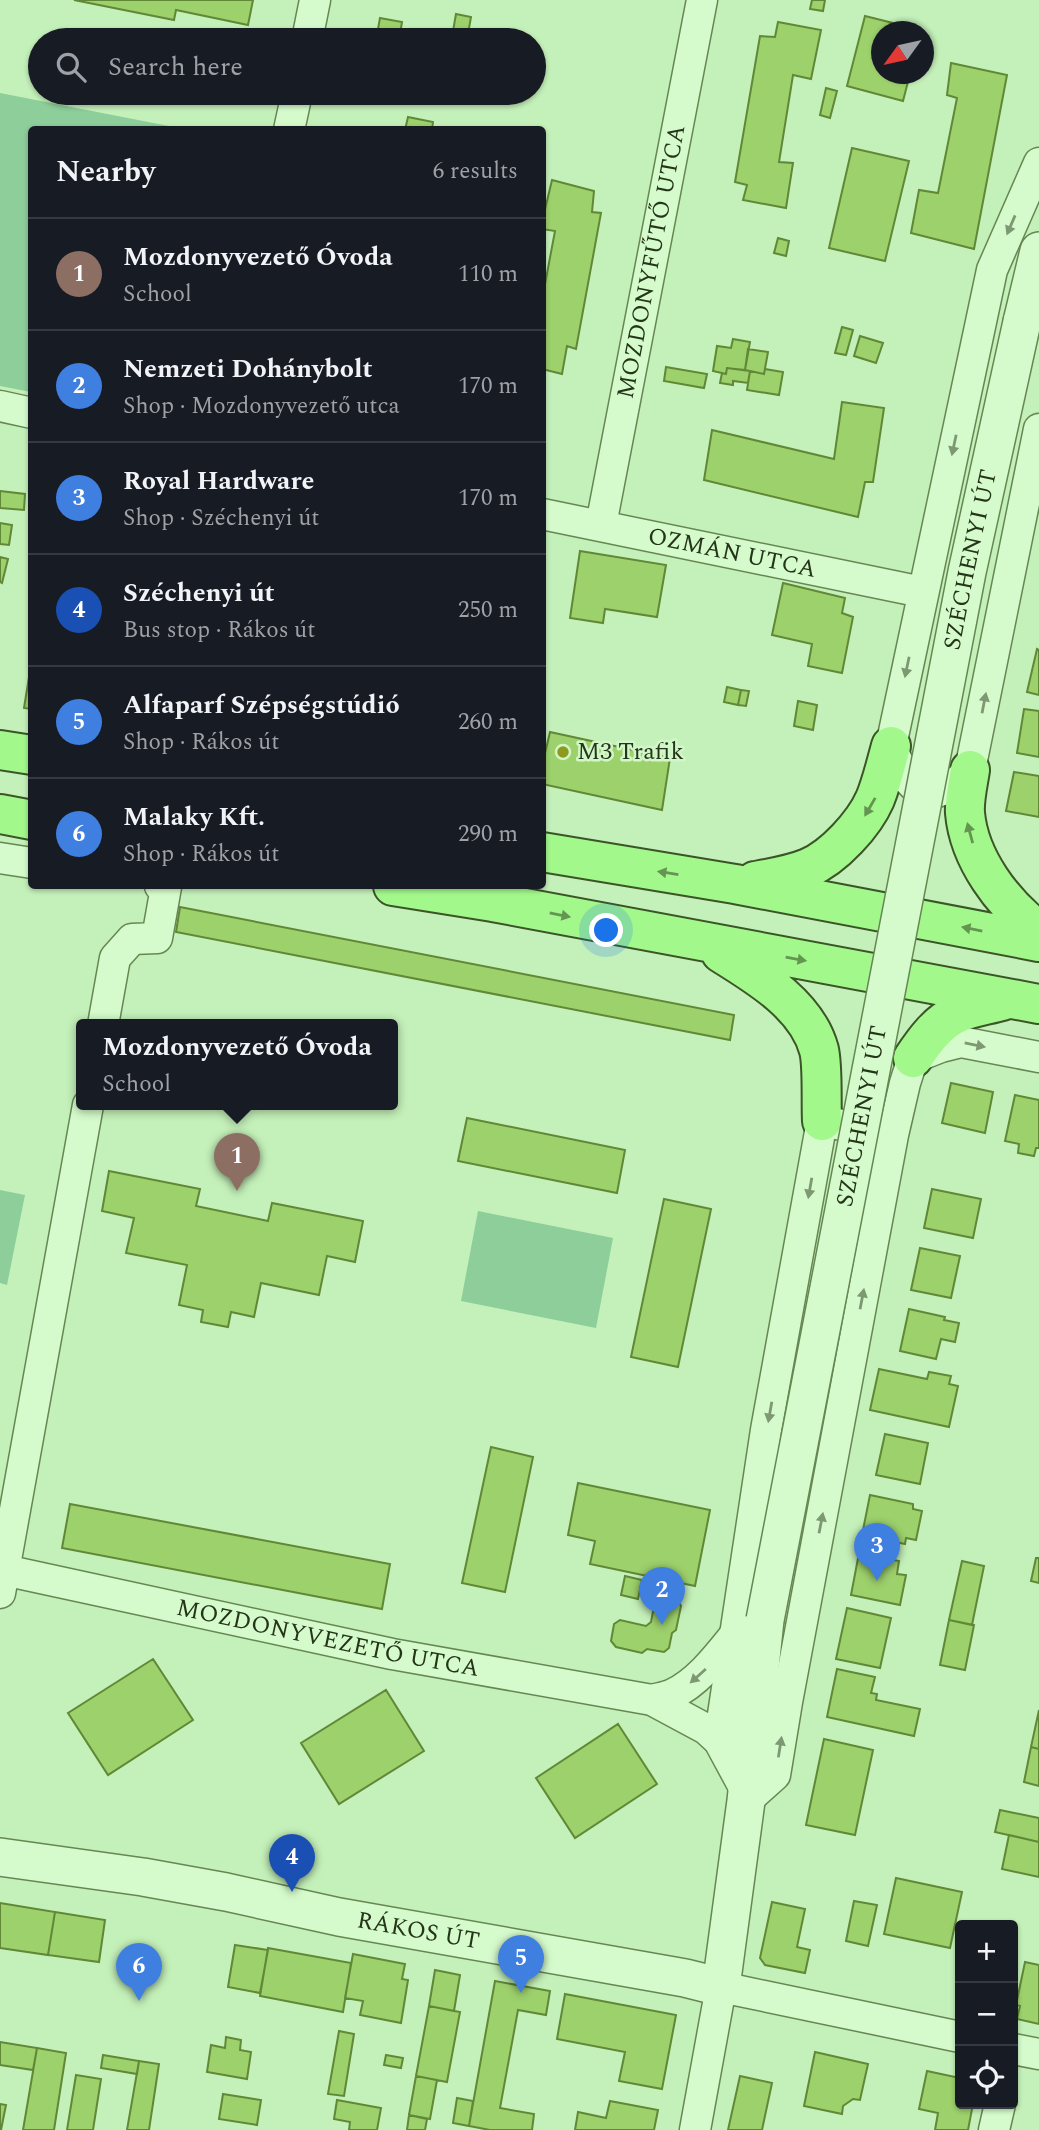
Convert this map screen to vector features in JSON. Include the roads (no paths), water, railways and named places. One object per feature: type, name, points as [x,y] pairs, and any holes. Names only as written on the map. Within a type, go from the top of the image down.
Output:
[{"type":"main road","points":[[735,884],[779,877],[808,868],[829,856],[866,815],[876,798],[891,746]]},
{"type":"main road","points":[[0,750],[28,754]]},
{"type":"main road","points":[[970,770],[965,811],[974,848],[982,866],[999,890],[1026,921],[1039,931]]},
{"type":"main road","points":[[0,814],[28,819]]},
{"type":"main road","points":[[546,853],[735,884],[1039,942]]},
{"type":"main road","points":[[412,889],[1025,1002]]},
{"type":"main road","points":[[704,943],[775,989],[796,1009],[811,1032],[819,1051],[822,1121]]},
{"type":"main road","points":[[913,1058],[927,1037],[957,1014],[1025,1002]]},
{"type":"street","points":[[309,28],[314,0]]},
{"type":"street","name":"MOZDONYFŰTŐ UTCA","points":[[601,525],[702,0]]},
{"type":"street","points":[[290,126],[294,105]]},
{"type":"street","points":[[1039,163],[992,270],[891,746],[905,777],[921,791],[946,789],[970,770],[1039,429]]},
{"type":"street","name":"SZÉCHENYI ÚT","points":[[722,1987],[746,1796],[749,1628],[967,572],[1039,251]]},
{"type":"street","points":[[0,406],[28,412]]},
{"type":"street","name":"OZMÁN UTCA","points":[[546,515],[922,592]]},
{"type":"street","points":[[0,858],[28,862]]},
{"type":"street","points":[[104,1019],[115,958],[132,939],[157,937],[166,889]]},
{"type":"street","points":[[893,1135],[822,1121],[769,1417],[749,1628],[719,1741],[746,1796],[775,1775],[893,1135],[913,1058],[941,1046],[961,1042],[1039,1057]]},
{"type":"street","name":"MOZDONYVEZETŐ UTCA","points":[[87,1110],[2,1581],[652,1700],[706,1729],[719,1741]]},
{"type":"street","points":[[652,1700],[673,1694],[690,1683],[749,1628]]},
{"type":"street","name":"RÁKOS ÚT","points":[[0,1857],[143,1877],[339,1917],[685,1978],[955,2036]]},
{"type":"street","points":[[695,2130],[722,1987]]},
{"type":"street","points":[[1018,2050],[1039,2054]]},
{"type":"street","points":[[994,2130],[999,2109]]},
{"type":"place","name":"M3 Trafik","points":[[563,752]]},
{"type":"place","name":"Mozdonyvezető Óvoda","points":[[237,1191]]},
{"type":"place","name":"Royal Hardware","points":[[877,1581]]},
{"type":"place","name":"Nemzeti Dohánybolt","points":[[662,1625]]},
{"type":"place","name":"Széchenyi út","points":[[292,1892]]},
{"type":"place","name":"Alfaparf Szépségstúdió","points":[[521,1993]]},
{"type":"place","name":"Malaky Kft.","points":[[139,2001]]}]
